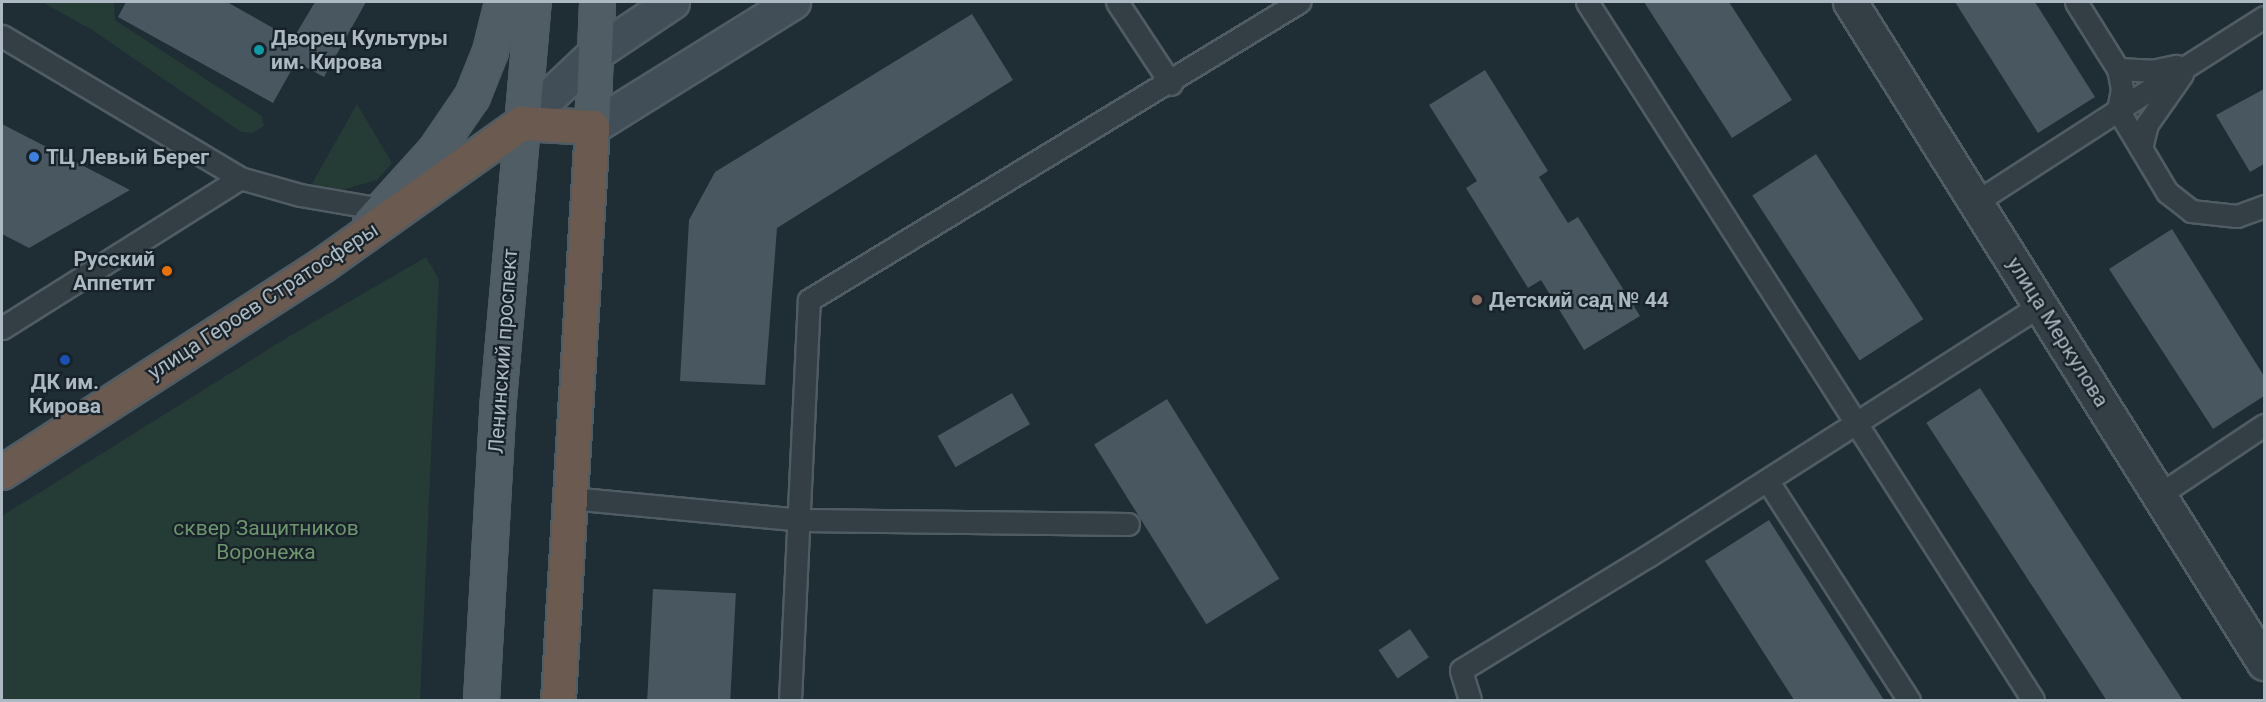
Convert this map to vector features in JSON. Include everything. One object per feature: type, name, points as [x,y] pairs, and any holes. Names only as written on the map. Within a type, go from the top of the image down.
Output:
[{"type":"highway","points":[[521,123],[592,127],[558,700]]},
{"type":"highway","name":"улица Героев Стратосферы","points":[[2,472],[347,248],[521,123]]},
{"type":"main road","points":[[347,248],[435,150],[472,96],[490,51],[502,2]]},
{"type":"main road","name":"Ленинский проспект","points":[[481,700],[498,399],[532,2]]},
{"type":"main road","points":[[592,127],[597,2]]},
{"type":"main road","name":"улица Героев Стратосферы","points":[[521,123],[594,54],[672,2]]},
{"type":"main road","points":[[592,127],[793,2]]},
{"type":"street","name":"улица Меркулова","points":[[1850,2],[2265,663]]},
{"type":"lane","points":[[1117,2],[1170,84]]},
{"type":"lane","points":[[790,700],[801,520],[809,300],[1110,114],[1170,84],[1299,2]]},
{"type":"lane","points":[[1587,2],[2033,700]]},
{"type":"lane","points":[[2076,2],[2118,69],[2122,89],[2118,110],[2167,192],[2192,211],[2236,216],[2265,206]]},
{"type":"lane","points":[[1976,202],[2265,17]]},
{"type":"lane","points":[[2,36],[240,178],[300,195],[382,209]]},
{"type":"lane","points":[[2118,69],[2152,71],[2192,63]]},
{"type":"lane","points":[[2141,148],[2146,124],[2168,90],[2192,63]]},
{"type":"lane","points":[[2,328],[240,178]]},
{"type":"lane","points":[[1470,700],[1461,670],[1767,480],[2040,305]]},
{"type":"lane","points":[[2159,495],[2265,425]]},
{"type":"lane","points":[[1767,480],[1909,700]]},
{"type":"lane","points":[[570,498],[801,520],[1128,524]]},
{"type":"green space","points":[[42,2],[114,2],[115,20],[262,116],[264,126],[253,133],[241,132],[92,30]]},
{"type":"green space","points":[[357,104],[392,163],[377,180],[335,192],[306,194]]},
{"type":"green space","name":"сквер Защитников Воронежа","points":[[426,257],[439,279],[420,700],[2,700],[2,516],[288,337]]},
{"type":"building","name":"Дворец Культуры им. Кирова","points":[[126,2],[227,2],[293,39],[315,2],[366,2],[324,77],[296,62],[273,103],[118,17]]},
{"type":"building","points":[[1644,2],[1729,2],[1792,100],[1732,138]]},
{"type":"building","points":[[1955,2],[2035,2],[2095,97],[2038,133]]},
{"type":"building","points":[[972,14],[1013,80],[777,228],[765,385],[680,381],[689,220],[715,172]]},
{"type":"building","points":[[1485,70],[1548,171],[1539,177],[1568,223],[1578,217],[1640,316],[1584,350],[1541,280],[1528,288],[1466,188],[1477,181],[1429,105]]},
{"type":"building","points":[[2264,89],[2264,164],[2250,172],[2216,115]]},
{"type":"building","name":"ТЦ Левый Берег","points":[[2,124],[130,190],[29,248],[2,234]]},
{"type":"building","points":[[1816,154],[1923,319],[1860,361],[1752,195]]},
{"type":"building","points":[[2172,229],[2264,376],[2264,396],[2213,429],[2109,269]]},
{"type":"building","points":[[1980,388],[2182,699],[2106,700],[1926,423]]},
{"type":"building","points":[[1012,393],[1030,424],[956,467],[938,436]]},
{"type":"building","points":[[1167,399],[1279,579],[1206,624],[1094,445]]},
{"type":"building","points":[[1769,520],[1884,700],[1794,700],[1705,561]]},
{"type":"building","points":[[653,589],[736,593],[730,700],[647,700]]},
{"type":"building","points":[[1410,629],[1429,657],[1398,678],[1378,650]]},
{"type":"place","name":"Дворец Культуры им. Кирова","points":[[259,50]]},
{"type":"place","name":"ТЦ Левый Берег","points":[[34,157]]},
{"type":"place","name":"Русский Аппетит","points":[[167,271]]},
{"type":"place","name":"Детский сад № 44","points":[[1477,300]]},
{"type":"place","name":"ДК им. Кирова","points":[[65,360]]}]
